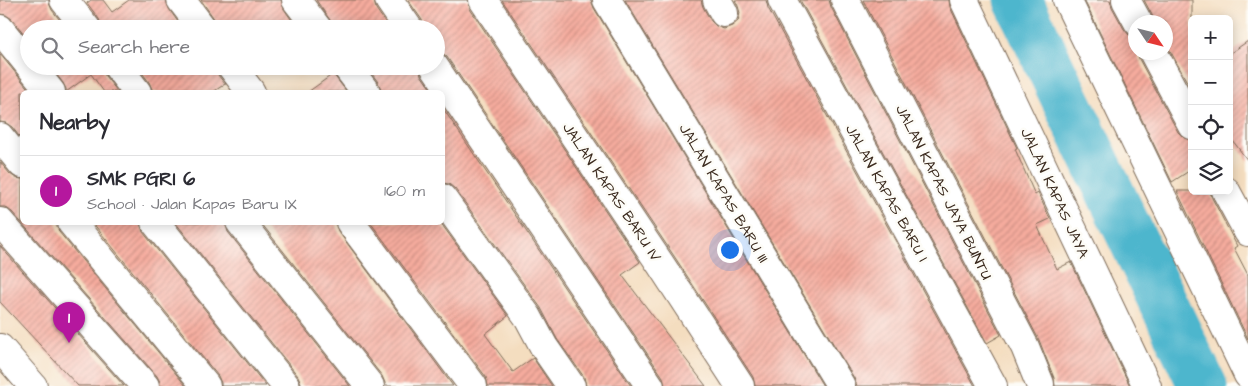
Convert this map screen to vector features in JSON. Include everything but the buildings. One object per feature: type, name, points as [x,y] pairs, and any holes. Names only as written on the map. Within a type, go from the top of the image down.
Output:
[{"type":"street","points":[[64,0],[80,20]]},
{"type":"street","points":[[181,0],[196,20]]},
{"type":"street","points":[[296,0],[311,20]]},
{"type":"street","points":[[389,0],[403,20]]},
{"type":"street","name":"JALAN KAPAS BARU IV","points":[[482,0],[661,265],[740,386]]},
{"type":"street","name":"JALAN KAPAS BARU III","points":[[606,0],[841,386]]},
{"type":"street","name":"JALAN KAPAS BARU I","points":[[782,0],[993,386]]},
{"type":"street","name":"JALAN KAPAS JAYA BUNTU","points":[[845,0],[1024,348],[1040,384]]},
{"type":"street","name":"JALAN KAPAS JAYA","points":[[964,0],[1147,386]]},
{"type":"street","points":[[1067,0],[1248,374]]},
{"type":"street","points":[[1126,0],[1134,15]]},
{"type":"street","points":[[0,29],[20,54]]},
{"type":"street","points":[[1158,60],[1188,117]]},
{"type":"street","points":[[37,75],[49,90]]},
{"type":"street","points":[[123,75],[135,90]]},
{"type":"street","points":[[238,75],[249,90]]},
{"type":"street","points":[[353,75],[364,90]]},
{"type":"street","points":[[440,75],[650,386]]},
{"type":"street","points":[[0,137],[20,162]]},
{"type":"street","points":[[1228,195],[1248,232]]},
{"type":"street","points":[[445,202],[528,317],[544,347],[571,386]]},
{"type":"street","points":[[0,222],[145,386]]},
{"type":"street","points":[[73,225],[206,386]]},
{"type":"street","points":[[157,225],[286,386]]},
{"type":"street","points":[[242,225],[370,386]]},
{"type":"street","points":[[352,225],[473,386]]},
{"type":"street","points":[[0,348],[33,386]]},
{"type":"waterway","points":[[1018,0],[1203,386]]},
{"type":"place","name":"SMK PGRI 6","points":[[69,343]]}]
